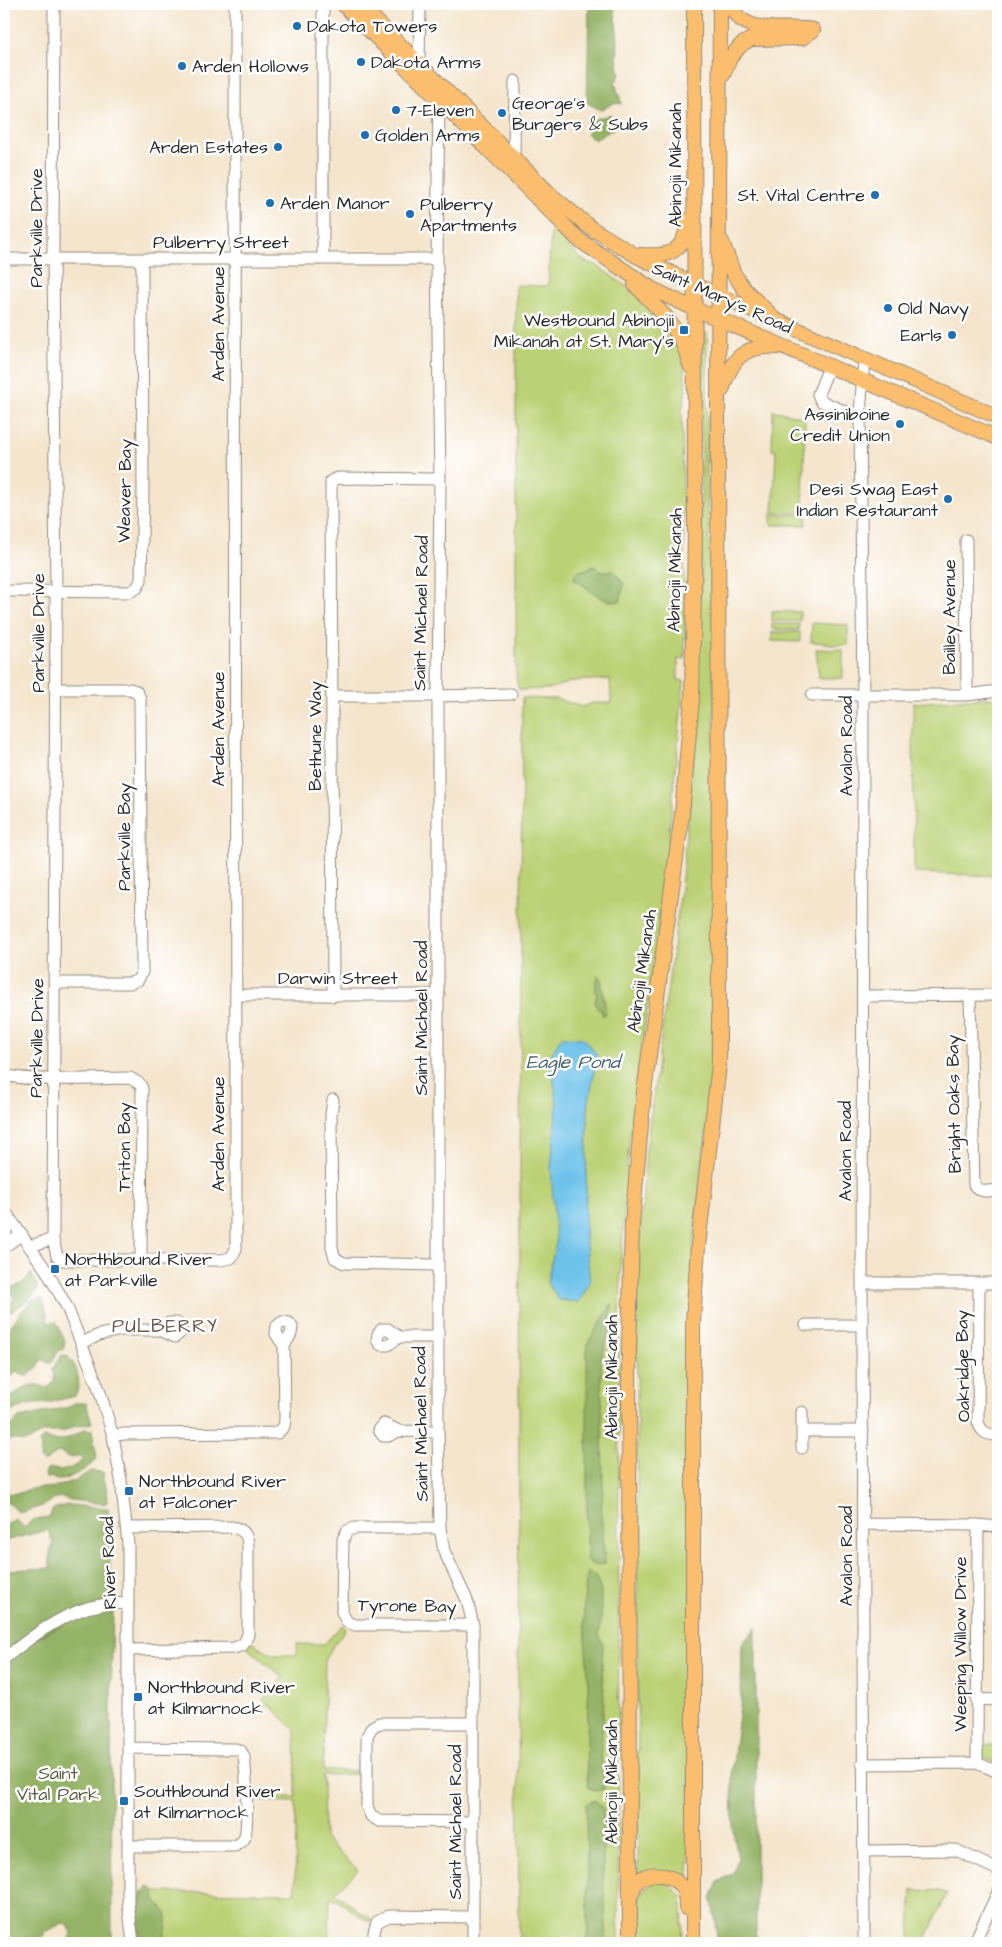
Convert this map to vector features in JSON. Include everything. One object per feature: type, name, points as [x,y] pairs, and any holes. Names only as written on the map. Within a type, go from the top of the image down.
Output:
[{"type":"main road","name":"Saint Mary's Road","points":[[343,4],[415,67]]},
{"type":"main road","name":"Saint Mary's Road","points":[[359,4],[415,67],[511,163],[579,240],[619,268],[652,289],[718,320],[998,438]]},
{"type":"main road","name":"Abinojii Mikanah","points":[[630,1943],[629,1352],[632,1224],[644,1092],[682,814],[692,698],[695,535],[694,4]]},
{"type":"main road","points":[[693,1943],[693,1322],[698,1246],[718,1064],[720,4]]},
{"type":"main road","points":[[720,83],[730,58],[741,46],[751,39],[802,38],[813,30],[751,26],[741,20],[729,4]]},
{"type":"main road","name":"Saint Mary's Road","points":[[511,163],[591,228],[635,255],[695,286],[998,417]]},
{"type":"main road","points":[[635,255],[662,256],[681,244],[686,234],[693,197]]},
{"type":"main road","points":[[719,232],[734,274],[744,289],[779,322]]},
{"type":"main road","points":[[619,268],[667,318],[682,341],[694,378]]},
{"type":"main road","points":[[718,403],[727,375],[734,362],[744,352],[755,347],[788,348]]},
{"type":"main road","points":[[630,1899],[634,1887],[643,1878],[655,1874],[674,1880],[683,1890],[686,1899],[687,1943]]},
{"type":"street","name":"Parkville Drive","points":[[53,1239],[56,591],[54,4]]},
{"type":"street","name":"Arden Avenue","points":[[53,1239],[57,1256],[63,1260],[221,1260],[231,1258],[234,1254],[236,995],[235,4]]},
{"type":"street","points":[[322,4],[323,259]]},
{"type":"street","points":[[415,67],[420,4]]},
{"type":"street","points":[[511,163],[515,81]]},
{"type":"street","name":"Saint Michael Road","points":[[442,94],[438,259],[440,479],[438,696],[438,1432],[440,1528],[444,1551],[467,1600],[473,1625],[473,1943]]},
{"type":"street","name":"Pulberry Street","points":[[4,259],[438,259]]},
{"type":"street","name":"Weaver Bay","points":[[4,591],[129,592],[137,588],[141,580],[144,492],[142,268],[140,260]]},
{"type":"street","name":"Avalon Road","points":[[864,358],[860,414],[863,695],[862,1325],[864,1524],[862,1764],[865,1851],[864,1943]]},
{"type":"street","points":[[829,367],[818,394],[821,401],[846,412],[860,414]]},
{"type":"street","name":"Bethune Way","points":[[333,996],[332,481],[335,478],[440,479]]},
{"type":"street","name":"Bailley Avenue","points":[[966,540],[967,695]]},
{"type":"street","name":"Parkville Bay","points":[[55,689],[130,689],[136,691],[140,698],[142,972],[138,980],[130,983],[55,983]]},
{"type":"street","points":[[812,695],[967,695],[998,691]]},
{"type":"street","points":[[333,696],[511,694]]},
{"type":"street","name":"Darwin Street","points":[[236,995],[439,995]]},
{"type":"street","name":"Bright Oaks Bay","points":[[970,995],[974,1185],[982,1191],[998,1190]]},
{"type":"street","points":[[863,996],[998,995]]},
{"type":"street","name":"Triton Bay","points":[[4,1074],[12,1078],[130,1078],[140,1084],[141,1260]]},
{"type":"street","points":[[334,1100],[331,1114],[332,1239],[335,1258],[344,1263],[437,1265]]},
{"type":"street","name":"River Road","points":[[4,1210],[58,1290],[82,1343],[99,1389],[113,1436],[121,1480],[127,1528],[128,1902],[133,1943]]},
{"type":"street","points":[[4,1247],[22,1234]]},
{"type":"street","points":[[30,1246],[53,1239]]},
{"type":"street","points":[[862,1283],[998,1283]]},
{"type":"street","name":"Oakridge Bay","points":[[979,1283],[978,1421],[982,1432],[998,1435]]},
{"type":"street","points":[[806,1325],[862,1325]]},
{"type":"street","points":[[82,1343],[99,1335],[116,1331],[160,1330]]},
{"type":"street","points":[[399,1337],[437,1337]]},
{"type":"street","points":[[113,1436],[124,1434],[278,1433],[284,1426],[285,1420],[284,1346]]},
{"type":"street","points":[[802,1412],[802,1448]]},
{"type":"street","points":[[398,1430],[438,1432]]},
{"type":"street","points":[[802,1430],[863,1431]]},
{"type":"street","points":[[864,1524],[978,1525],[998,1527]]},
{"type":"street","name":"Weeping Willow Drive","points":[[977,1763],[978,1525]]},
{"type":"street","points":[[127,1528],[232,1527],[243,1531],[248,1539],[248,1635],[243,1645],[234,1648],[128,1650]]},
{"type":"street","name":"Tyrone Bay","points":[[440,1528],[355,1528],[347,1531],[343,1539],[342,1612],[347,1622],[355,1626],[473,1625]]},
{"type":"street","points":[[4,1660],[26,1640],[76,1613],[100,1605],[128,1603]]},
{"type":"street","points":[[976,1699],[998,1700]]},
{"type":"street","points":[[472,1723],[379,1723],[372,1727],[367,1736],[366,1806],[371,1816],[379,1821],[472,1822]]},
{"type":"street","points":[[128,1748],[236,1748],[244,1758],[246,1808],[244,1838],[240,1844],[234,1846],[128,1846]]},
{"type":"street","points":[[862,1764],[977,1763],[998,1772]]},
{"type":"street","points":[[865,1851],[956,1850],[998,1870]]},
{"type":"street","points":[[974,1943],[998,1892]]},
{"type":"street","points":[[374,1943],[377,1922],[389,1916],[472,1917]]},
{"type":"green space","points":[[589,4],[614,4],[618,42],[617,59],[620,74],[615,83],[622,104],[614,103],[601,110],[587,103]]},
{"type":"green space","points":[[610,115],[613,129],[595,140],[587,134],[592,120]]},
{"type":"green space","points":[[551,229],[585,262],[595,264],[652,305],[683,353],[686,390],[682,410],[685,659],[678,659],[678,680],[684,681],[665,875],[629,1144],[621,1261],[618,1943],[519,1943],[518,1669],[522,698],[557,699],[582,707],[592,703],[611,703],[610,679],[573,681],[549,689],[519,690],[516,678],[516,285],[548,286]]},
{"type":"green space","points":[[702,333],[707,333],[707,487],[714,656],[714,1063],[694,1240],[689,1886],[638,1875],[637,1332],[638,1263],[646,1150],[681,889],[690,793],[701,578]]},
{"type":"green space","points":[[773,410],[805,418],[803,513],[773,513],[776,450],[772,450]]},
{"type":"green space","points":[[771,515],[806,515],[806,525],[771,525]]},
{"type":"green space","points":[[595,566],[599,571],[614,571],[624,584],[620,601],[601,598],[575,580],[574,576],[578,572]]},
{"type":"green space","points":[[772,611],[800,612],[800,621],[772,621]]},
{"type":"green space","points":[[812,623],[848,625],[848,645],[829,645],[828,643],[811,642]]},
{"type":"green space","points":[[772,624],[799,624],[799,630],[772,629]]},
{"type":"green space","points":[[772,632],[800,632],[800,642],[772,641]]},
{"type":"green space","points":[[816,649],[843,650],[843,678],[819,678]]},
{"type":"green space","points":[[998,697],[998,876],[914,873],[913,703]]},
{"type":"green space","points":[[598,976],[601,979],[606,1013],[603,1016],[595,1002]]},
{"type":"green space","points":[[31,1273],[38,1288],[32,1297],[9,1313],[4,1324],[4,1305],[15,1299],[8,1287],[22,1283]]},
{"type":"green space","points":[[42,1298],[48,1323],[56,1321],[65,1342],[63,1349],[58,1352],[50,1364],[41,1359],[39,1366],[27,1377],[17,1371],[9,1379],[4,1380],[5,1337],[12,1324],[30,1301]]},
{"type":"green space","points":[[612,1304],[610,1331],[601,1359],[603,1492],[601,1512],[605,1563],[596,1566],[587,1560],[587,1344]]},
{"type":"green space","points":[[62,1355],[67,1356],[71,1360],[78,1375],[75,1396],[47,1403],[27,1405],[4,1414],[4,1401],[24,1388],[34,1385],[47,1388],[52,1384],[54,1375],[52,1369]]},
{"type":"green space","points":[[74,1403],[86,1403],[92,1423],[75,1426],[63,1432],[43,1432],[33,1439],[23,1442],[13,1439],[4,1442],[4,1433],[19,1418],[69,1407]]},
{"type":"green space","points":[[84,1429],[92,1430],[97,1458],[95,1461],[73,1476],[62,1480],[50,1477],[47,1479],[45,1475],[47,1470],[71,1468],[82,1460],[78,1456],[72,1458],[59,1452],[44,1462],[40,1459],[41,1447],[39,1442],[44,1437],[60,1441]]},
{"type":"green space","points":[[91,1471],[103,1472],[108,1497],[107,1502],[104,1504],[60,1497],[42,1506],[19,1513],[4,1501],[4,1493],[17,1494],[30,1489],[56,1487],[76,1480]]},
{"type":"green space","points":[[67,1505],[108,1508],[111,1599],[4,1654],[4,1570],[50,1568],[50,1553],[53,1544],[48,1530],[4,1541],[4,1526],[16,1520],[25,1528],[32,1520],[49,1517],[53,1509]]},
{"type":"green space","points":[[588,1572],[595,1576],[601,1590],[599,1635],[603,1645],[604,1700],[601,1752],[604,1789],[595,1791],[588,1788],[586,1764],[588,1673],[584,1601]]},
{"type":"green space","name":"Saint Vital Park","points":[[103,1609],[113,1609],[111,1685],[112,1943],[69,1943],[71,1933],[69,1926],[62,1923],[46,1932],[38,1943],[4,1943],[4,1667],[24,1648],[49,1631]]},
{"type":"green space","points":[[342,1625],[346,1628],[325,1658],[323,1770],[363,1771],[363,1774],[323,1775],[324,1838],[358,1870],[335,1893],[371,1919],[369,1922],[332,1897],[330,1898],[329,1943],[136,1943],[133,1895],[145,1892],[295,1893],[296,1802],[251,1801],[251,1797],[296,1797],[295,1730],[263,1699],[283,1677],[247,1648],[251,1642],[274,1655],[296,1655],[297,1644],[324,1644]]},
{"type":"green space","points":[[756,1627],[756,1943],[717,1943],[716,1922],[711,1898],[718,1882],[733,1873],[738,1858],[733,1831],[732,1771],[741,1699],[742,1644]]},
{"type":"green space","points":[[981,1745],[998,1745],[998,1764],[984,1758]]},
{"type":"green space","points":[[595,1800],[603,1809],[603,1871],[607,1943],[588,1943],[586,1804]]},
{"type":"green space","points":[[659,1881],[669,1883],[682,1896],[683,1943],[638,1943],[637,1915],[640,1897],[650,1884]]},
{"type":"green space","points":[[149,1887],[156,1891],[154,1897],[167,1917],[163,1943],[142,1943],[140,1937],[140,1905],[143,1892]]},
{"type":"green space","points":[[912,1890],[940,1891],[947,1894],[924,1943],[910,1943]]},
{"type":"water","name":"Eagle Pond","points":[[561,1037],[583,1038],[597,1055],[588,1108],[585,1236],[590,1282],[579,1302],[559,1300],[547,1282],[556,1242],[551,1168],[557,1103],[550,1057]]},
{"type":"place","name":"Dakota Towers","points":[[297,26]]},
{"type":"place","name":"Dakota Arms","points":[[361,62]]},
{"type":"place","name":"Arden Hollows","points":[[182,66]]},
{"type":"place","name":"7-Eleven","points":[[396,110]]},
{"type":"place","name":"George's Burgers & Subs","points":[[502,113]]},
{"type":"place","name":"Golden Arms","points":[[365,135]]},
{"type":"place","name":"Arden Estates","points":[[278,147]]},
{"type":"place","name":"St. Vital Centre","points":[[875,195]]},
{"type":"place","name":"Arden Manor","points":[[270,203]]},
{"type":"place","name":"Pulberry Apartments","points":[[410,214]]},
{"type":"place","name":"Old Navy","points":[[888,308]]},
{"type":"place","name":"Westbound Abinojii Mikanah at St. Mary's","points":[[684,330]]},
{"type":"place","name":"Earls","points":[[952,335]]},
{"type":"place","name":"Assiniboine Credit Union","points":[[900,424]]},
{"type":"place","name":"Desi Swag East Indian Restaurant","points":[[948,499]]},
{"type":"place","name":"Northbound River at Parkville","points":[[55,1269]]},
{"type":"place","name":"Northbound River at Falconer","points":[[129,1491]]},
{"type":"place","name":"Northbound River at Kilmarnock","points":[[138,1697]]},
{"type":"place","name":"Southbound River at Kilmarnock","points":[[124,1801]]},
{"type":"district","name":"PULBERRY","points":[[165,1326]]}]
